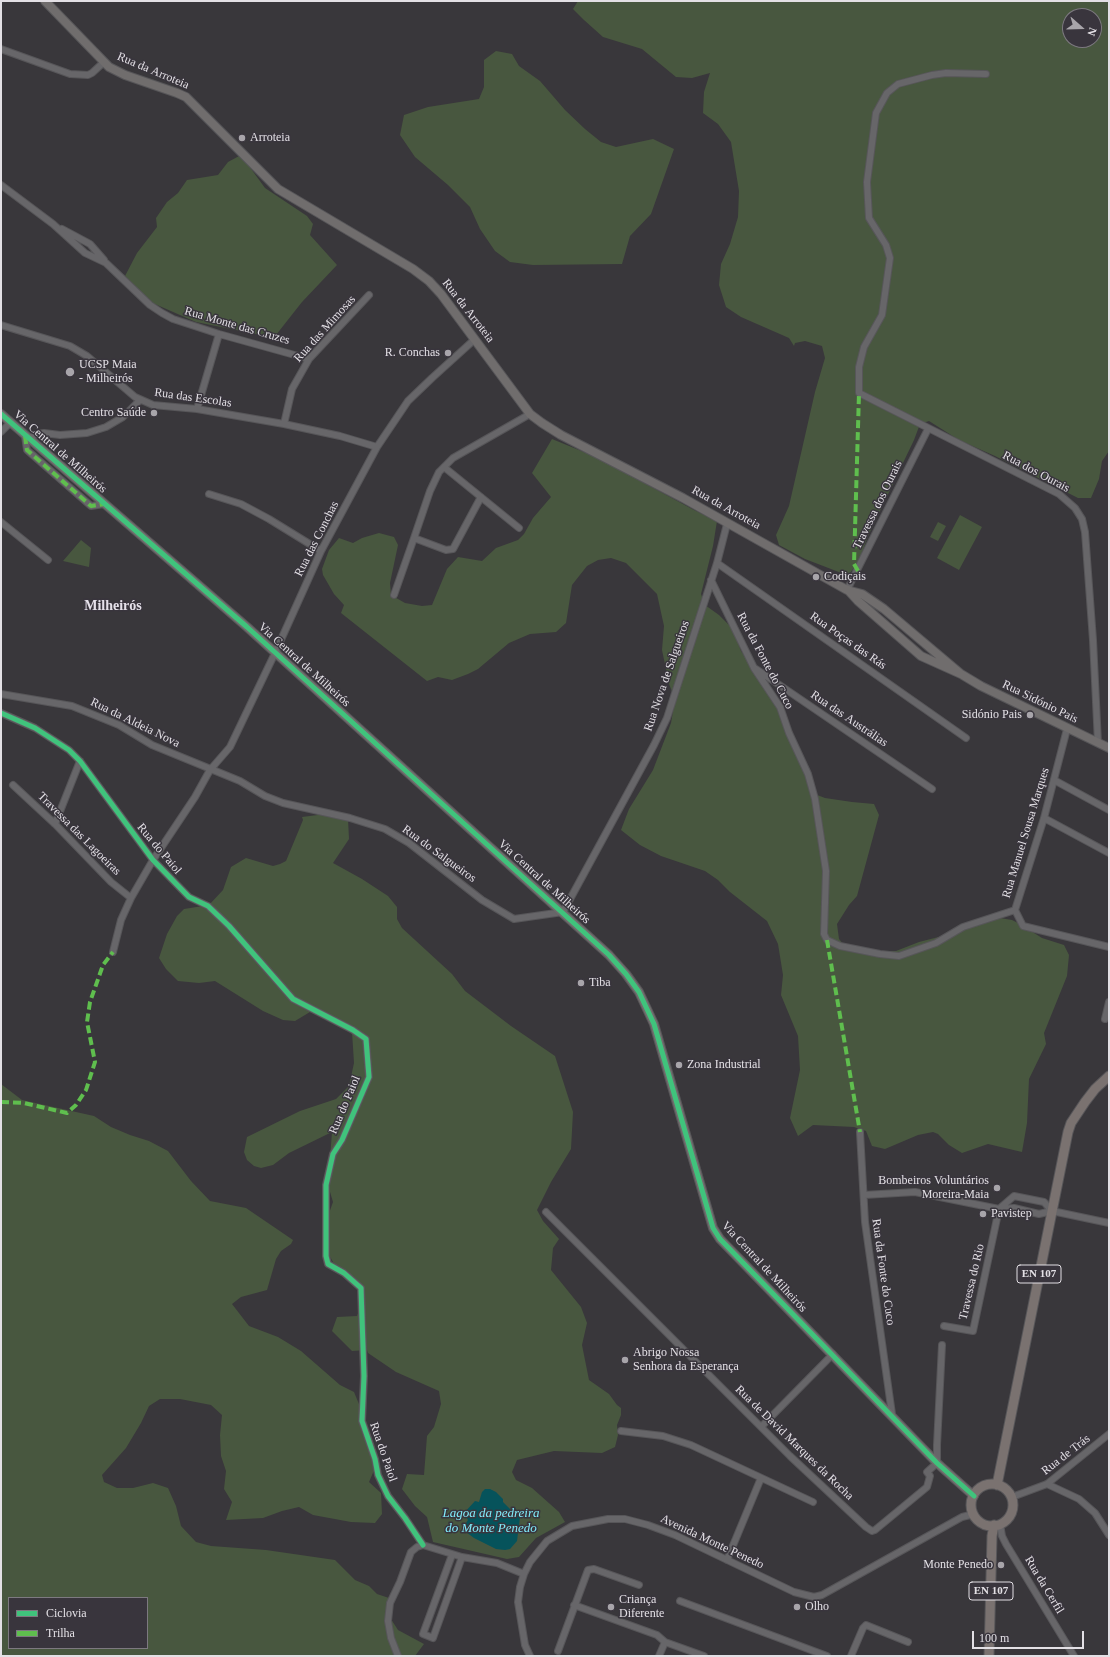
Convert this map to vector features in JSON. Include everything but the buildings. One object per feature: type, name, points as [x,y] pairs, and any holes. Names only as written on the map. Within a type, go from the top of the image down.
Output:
[{"type":"main road","name":"EN 107","points":[[997,1485],[1068,1132],[1071,1123],[1095,1089],[1109,1076]]},
{"type":"main road","points":[[986,1485],[997,1485],[1006,1489],[1012,1497],[1013,1506],[1010,1515],[997,1525],[980,1522],[974,1514],[972,1505],[974,1496],[986,1485]]},
{"type":"main road","name":"EN 107","points":[[989,1656],[992,1536],[997,1525]]},
{"type":"street","name":"Rua da Arroteia","points":[[45,1],[104,62],[125,75],[186,97],[278,189],[429,280],[475,339],[530,414],[556,432],[683,498],[727,524],[848,590],[862,594],[884,609],[961,674]]},
{"type":"street","points":[[1,49],[70,74],[88,75],[104,62]]},
{"type":"street","name":"Rua dos Ourais","points":[[986,74],[946,73],[898,84],[886,93],[876,113],[867,182],[869,218],[886,245],[890,258],[882,315],[864,348],[859,367],[859,393],[1059,494],[1075,508],[1082,519],[1085,532],[1098,743]]},
{"type":"street","name":"Rua Monte das Cruzes","points":[[1,185],[53,224],[85,253],[106,263]]},
{"type":"street","name":"Rua Monte das Cruzes","points":[[53,224],[90,244],[106,263],[150,305],[173,319],[219,334],[309,359]]},
{"type":"street","name":"Rua das Mimosas","points":[[284,424],[292,389],[309,359],[370,295]]},
{"type":"street","name":"Rua das Escolas","points":[[1,325],[70,346],[88,356],[140,400],[153,405],[197,409],[284,424],[340,436],[377,446]]},
{"type":"street","points":[[197,409],[219,334]]},
{"type":"street","name":"Rua das Conchas","points":[[113,952],[120,920],[131,898],[153,860],[180,821],[210,770],[230,747],[276,653],[321,552],[377,446],[408,401],[475,339]]},
{"type":"street","points":[[27,438],[36,434],[44,433],[60,435],[87,433],[100,429],[123,417],[140,400]]},
{"type":"street","name":"Via Central de Milheirós","points":[[1,414],[276,653],[609,955],[626,974],[639,992],[654,1024],[713,1228],[720,1239],[892,1414],[938,1463],[974,1496]]},
{"type":"street","points":[[394,595],[439,472],[453,458],[530,414]]},
{"type":"street","points":[[1,432],[10,423]]},
{"type":"street","name":"Travessa dos Ourais","points":[[848,590],[928,429]]},
{"type":"street","points":[[444,467],[519,528]]},
{"type":"street","points":[[209,494],[241,504],[269,519],[321,552]]},
{"type":"street","points":[[414,538],[446,550],[453,549],[481,497]]},
{"type":"street","points":[[1,522],[48,560]]},
{"type":"street","name":"Rua Nova de Salgueiros","points":[[562,912],[664,725],[717,563],[727,524]]},
{"type":"street","name":"Rua Poças das Rás","points":[[717,563],[966,738]]},
{"type":"street","name":"Rua da Fonte do Cuco","points":[[711,580],[754,668],[780,708],[810,781],[815,799],[826,872],[824,934],[827,940],[840,946],[880,954],[899,956],[936,943],[963,928],[1015,910]]},
{"type":"street","name":"Rua das Austrálias","points":[[754,668],[932,789]]},
{"type":"street","name":"Rua Sidónio Pais","points":[[961,674],[981,686],[1067,729],[1109,748]]},
{"type":"street","name":"Rua da Aldeia Nova","points":[[1,694],[72,706],[119,725],[152,745],[210,770]]},
{"type":"street","name":"Rua do Paiol","points":[[1,713],[35,728],[69,750],[80,761],[153,860],[189,897],[208,906],[229,926],[293,999],[353,1030],[366,1039],[369,1077],[342,1140],[333,1154],[326,1185],[326,1256],[328,1264],[344,1273],[361,1288],[364,1376],[362,1421],[375,1458],[378,1475],[388,1496],[405,1518],[423,1546]]},
{"type":"street","name":"Rua Manuel Sousa Marques","points":[[1067,729],[1044,818],[1015,910],[1023,926],[1109,947]]},
{"type":"street","points":[[55,824],[80,761]]},
{"type":"street","name":"Rua do Salgueiros","points":[[210,770],[240,781],[265,796],[283,803],[350,818],[385,829],[409,842],[482,900],[514,919],[562,912]]},
{"type":"street","points":[[1054,780],[1109,810]]},
{"type":"street","name":"Travessa das Lagoeiras","points":[[13,785],[55,824],[111,882],[131,898]]},
{"type":"street","points":[[1044,818],[1109,852]]},
{"type":"street","points":[[1105,1019],[1109,1002]]},
{"type":"street","name":"Rua da Fonte do Cuco","points":[[860,1132],[865,1222],[892,1414]]},
{"type":"street","points":[[864,1195],[915,1192],[1000,1209],[1014,1208],[1039,1214],[1052,1211],[1109,1223]]},
{"type":"street","points":[[1000,1209],[1014,1196],[1044,1202],[1052,1211]]},
{"type":"street","name":"Travessa do Rio","points":[[944,1326],[972,1331],[1000,1209]]},
{"type":"street","name":"Rua de David Marques da Rocha","points":[[546,1212],[790,1456],[866,1527],[875,1530],[926,1486],[930,1476],[927,1472],[938,1463]]},
{"type":"street","points":[[938,1463],[937,1445],[942,1345]]},
{"type":"street","points":[[761,1427],[832,1354]]},
{"type":"street","points":[[621,1431],[663,1436],[691,1445],[813,1502]]},
{"type":"street","name":"Rua de Trás","points":[[1012,1497],[1047,1484],[1109,1434]]},
{"type":"street","points":[[727,1560],[761,1478]]},
{"type":"street","points":[[1047,1484],[1079,1499],[1095,1513],[1109,1535]]},
{"type":"street","name":"Avenida Monte Penedo","points":[[530,1656],[525,1645],[518,1602],[520,1586],[524,1574],[538,1551],[547,1541],[558,1533],[572,1526],[608,1519],[625,1519],[648,1525],[675,1535],[794,1592],[814,1597],[822,1595],[962,1517],[974,1514]]},
{"type":"street","name":"Rua da Cerfil","points":[[997,1525],[1006,1544],[1074,1656]]},
{"type":"street","points":[[398,1656],[391,1638],[388,1621],[390,1603],[400,1582],[411,1552],[417,1547],[423,1546],[452,1555],[497,1563],[524,1574]]},
{"type":"street","points":[[452,1555],[423,1634],[432,1638],[462,1557]]},
{"type":"street","points":[[558,1651],[588,1570],[594,1569],[639,1585]]},
{"type":"street","points":[[680,1601],[828,1656]]},
{"type":"street","points":[[574,1605],[657,1635],[665,1642],[704,1656]]},
{"type":"street","points":[[851,1656],[863,1628],[866,1625],[908,1642]]},
{"type":"street","points":[[659,1656],[665,1642]]},
{"type":"green space","points":[[578,1],[1109,1],[1109,451],[1102,461],[1099,479],[1091,498],[1078,498],[995,456],[959,440],[929,421],[920,424],[914,440],[868,536],[859,561],[850,573],[844,574],[805,559],[779,545],[776,535],[789,506],[815,392],[825,358],[822,346],[805,341],[795,343],[794,346],[789,338],[741,317],[726,307],[719,285],[721,264],[730,244],[738,217],[739,191],[731,142],[718,124],[703,113],[704,92],[710,73],[692,78],[676,77],[642,49],[603,37],[573,9]]},
{"type":"green space","points":[[496,51],[512,54],[519,66],[540,81],[565,110],[601,142],[616,147],[653,139],[674,149],[651,214],[630,236],[622,264],[533,265],[510,262],[495,251],[480,229],[470,207],[448,185],[415,157],[400,135],[404,115],[428,107],[479,99],[484,87],[484,60]]},
{"type":"green space","points":[[241,155],[265,188],[307,216],[313,224],[310,235],[337,265],[302,302],[276,335],[266,336],[196,322],[148,301],[125,276],[137,253],[157,227],[156,218],[167,202],[178,193],[187,180],[218,175],[228,162]]},
{"type":"green space","points":[[552,439],[596,457],[717,521],[713,546],[701,594],[705,605],[719,615],[733,629],[741,651],[768,690],[793,739],[812,793],[825,798],[874,804],[879,815],[857,896],[849,905],[837,924],[839,939],[844,945],[877,952],[896,951],[919,942],[958,932],[986,921],[1000,918],[1012,920],[1042,938],[1064,945],[1069,955],[1067,976],[1044,1033],[1046,1044],[1029,1079],[1027,1123],[1022,1152],[988,1144],[962,1153],[949,1145],[938,1134],[933,1132],[918,1135],[885,1149],[872,1146],[866,1131],[854,1127],[813,1125],[798,1136],[790,1118],[800,1070],[798,1036],[781,995],[783,975],[778,944],[767,921],[705,871],[661,856],[640,845],[621,830],[629,809],[653,770],[671,723],[675,699],[669,684],[662,650],[664,626],[657,594],[626,563],[611,558],[598,560],[587,566],[572,585],[566,623],[556,632],[530,634],[509,643],[478,669],[452,680],[438,677],[427,681],[341,613],[344,605],[334,594],[323,575],[322,569],[329,550],[339,538],[353,543],[362,538],[379,533],[394,537],[398,545],[390,583],[391,595],[405,603],[422,606],[432,605],[447,569],[458,557],[482,561],[496,548],[518,540],[524,534],[533,518],[551,497],[532,473]]},
{"type":"green space","points":[[960,515],[982,527],[959,570],[937,558]]},
{"type":"green space","points":[[938,522],[946,526],[938,541],[930,537]]},
{"type":"green space","points":[[81,540],[91,548],[89,567],[63,561]]},
{"type":"green space","points":[[341,812],[348,819],[349,839],[333,863],[362,879],[388,896],[397,907],[397,919],[402,928],[452,974],[465,991],[511,1026],[555,1056],[573,1112],[571,1149],[551,1182],[537,1210],[543,1221],[559,1239],[553,1248],[551,1270],[581,1307],[587,1323],[582,1345],[589,1380],[609,1394],[621,1408],[621,1415],[617,1425],[618,1435],[615,1447],[602,1453],[554,1451],[517,1460],[512,1472],[516,1480],[532,1488],[559,1512],[565,1522],[536,1538],[519,1557],[507,1559],[433,1542],[427,1517],[415,1506],[402,1489],[407,1474],[424,1475],[427,1436],[434,1427],[441,1404],[439,1391],[396,1372],[368,1353],[367,1350],[352,1351],[332,1331],[337,1317],[357,1316],[363,1299],[358,1281],[336,1267],[329,1255],[327,1219],[333,1202],[328,1185],[332,1132],[289,1153],[273,1165],[261,1168],[254,1166],[247,1160],[244,1152],[247,1137],[300,1111],[336,1099],[349,1086],[354,1063],[352,1032],[329,1018],[310,1012],[295,1021],[283,1020],[263,1011],[215,981],[199,983],[178,981],[166,969],[159,958],[167,934],[177,916],[184,909],[209,905],[223,890],[231,867],[246,858],[273,866],[286,861],[303,820],[302,817]]},
{"type":"green space","points":[[1,1084],[22,1100],[94,1116],[111,1127],[149,1141],[168,1151],[191,1181],[210,1201],[246,1208],[293,1240],[291,1244],[281,1251],[276,1259],[267,1290],[241,1297],[232,1304],[249,1326],[278,1337],[301,1351],[340,1385],[354,1392],[361,1409],[362,1432],[369,1450],[379,1459],[369,1482],[381,1493],[382,1514],[375,1523],[351,1522],[313,1515],[299,1507],[263,1518],[226,1520],[232,1502],[224,1489],[226,1471],[221,1456],[220,1435],[222,1415],[211,1405],[180,1399],[160,1399],[149,1406],[126,1448],[102,1475],[104,1482],[117,1488],[133,1488],[153,1483],[168,1488],[176,1506],[181,1526],[196,1542],[211,1546],[266,1550],[335,1560],[355,1580],[369,1586],[377,1594],[392,1599],[389,1616],[398,1630],[424,1644],[415,1656],[1,1656]]},
{"type":"water","name":"Lagoa da pedreira do Monte Penedo","points":[[485,1489],[490,1489],[496,1492],[511,1510],[515,1508],[520,1517],[517,1541],[510,1549],[496,1549],[474,1538],[462,1529],[468,1520],[464,1513],[475,1501],[479,1502],[482,1492]]},
{"type":"marked path","points":[[858,571],[854,564],[859,393]]},
{"type":"marked path","points":[[25,436],[27,450],[91,506],[104,504]]},
{"type":"marked path","points":[[827,940],[860,1132]]},
{"type":"marked path","points":[[1,1102],[24,1103],[67,1113],[76,1105],[86,1090],[95,1062],[87,1022],[90,1002],[103,965],[113,952]]},
{"type":"cycle path","points":[[1,414],[247,627],[609,955],[626,974],[639,992],[654,1024],[713,1228],[720,1239],[937,1463],[974,1496]]},
{"type":"cycle path","points":[[1,713],[35,728],[69,750],[80,761],[153,860],[189,897],[208,906],[229,926],[293,999],[353,1030],[366,1039],[369,1077],[342,1140],[333,1154],[326,1185],[326,1256],[328,1264],[344,1273],[361,1288],[364,1376],[362,1421],[375,1459],[378,1475],[388,1496],[423,1545]]},
{"type":"place","name":"Arroteia","points":[[242,138]]},
{"type":"place","name":"R. Conchas","points":[[448,353]]},
{"type":"place","name":"UCSP Maia - Milheirós","points":[[70,372]]},
{"type":"place","name":"Centro Saúde","points":[[154,413]]},
{"type":"place","name":"Codiçais","points":[[816,577]]},
{"type":"place","name":"Sidónio Pais","points":[[1030,715]]},
{"type":"place","name":"Tiba","points":[[581,983]]},
{"type":"place","name":"Zona Industrial","points":[[679,1065]]},
{"type":"place","name":"Bombeiros Voluntários Moreira-Maia","points":[[997,1188]]},
{"type":"place","name":"Pavistep","points":[[983,1214]]},
{"type":"place","name":"Abrigo Nossa Senhora da Esperança","points":[[625,1360]]},
{"type":"place","name":"Monte Penedo","points":[[1001,1565]]},
{"type":"place","name":"Criança Diferente","points":[[611,1607]]},
{"type":"place","name":"Olho","points":[[797,1607]]},
{"type":"district","name":"Milheirós","points":[[113,606]]}]
